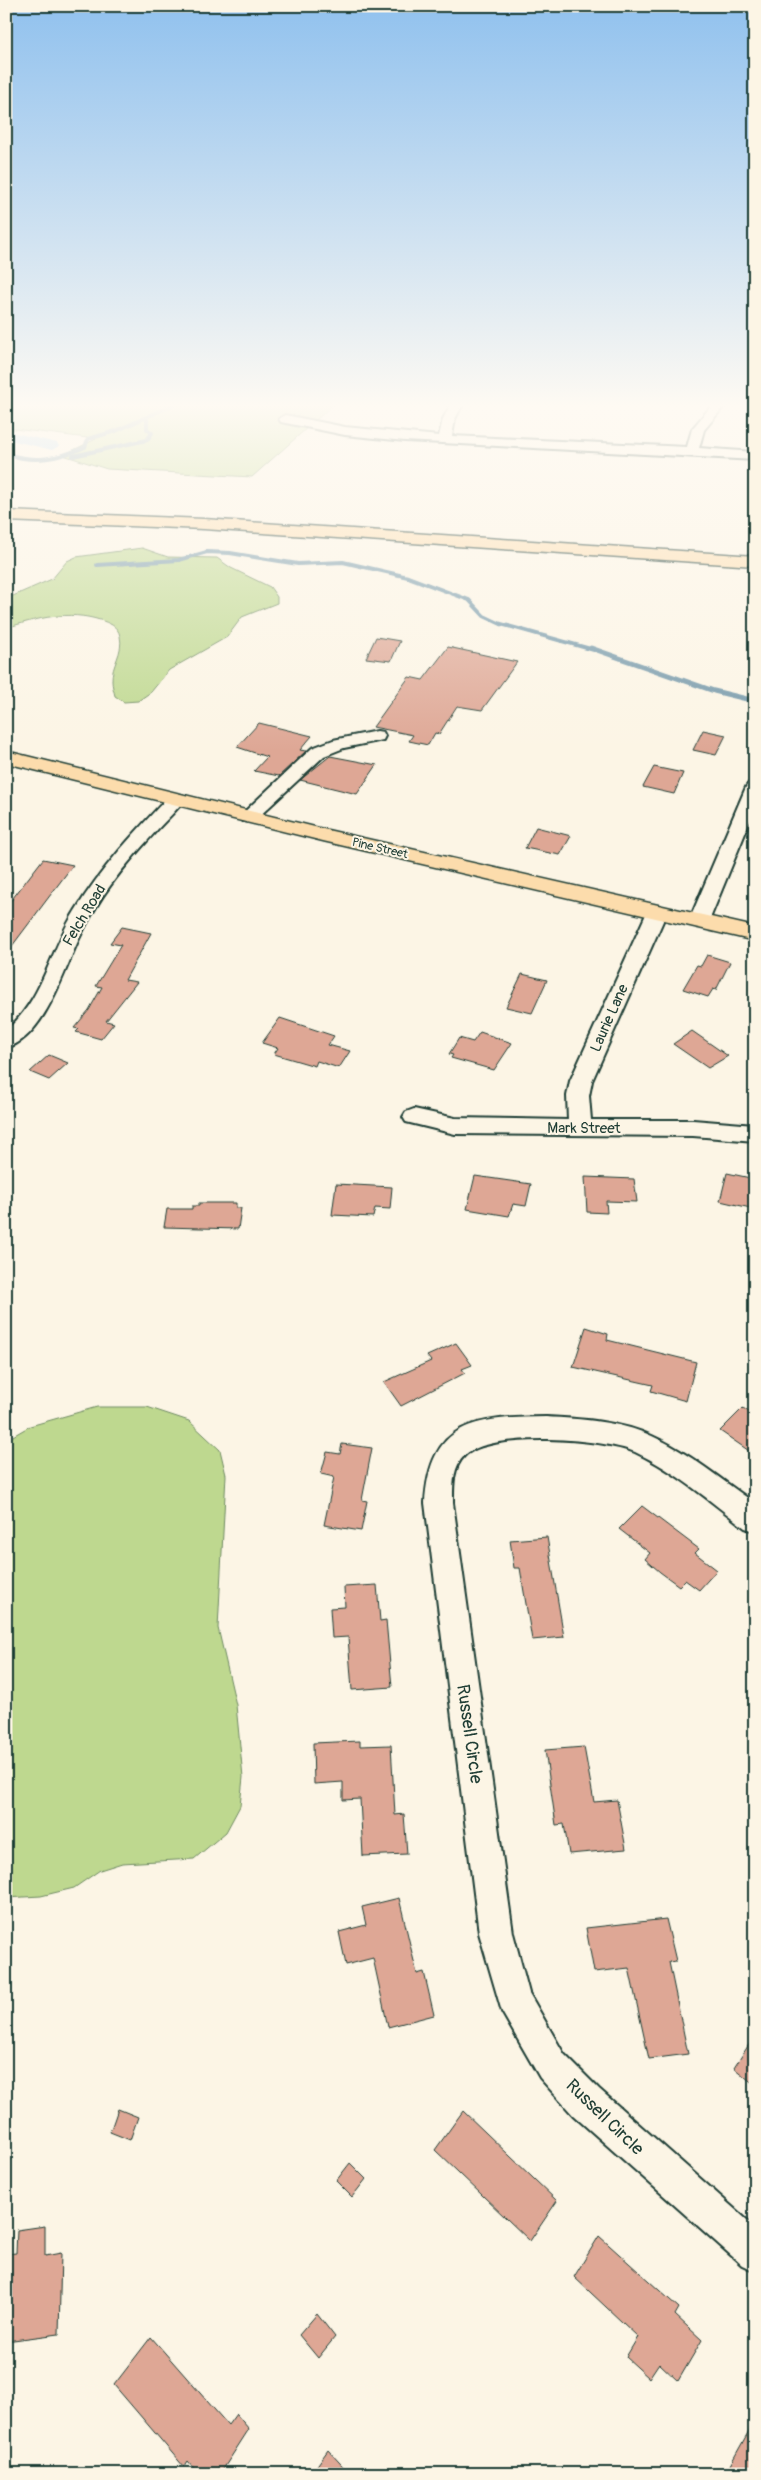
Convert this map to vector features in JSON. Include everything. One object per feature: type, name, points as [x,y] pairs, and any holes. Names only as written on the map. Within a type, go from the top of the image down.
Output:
[{"type":"main road","points":[[95,520],[196,524],[755,561]]},
{"type":"main road","name":"Pine Street","points":[[6,757],[248,817],[755,934]]},
{"type":"street","points":[[248,817],[318,752],[339,744],[377,736]]},
{"type":"street","points":[[699,922],[755,787]]},
{"type":"street","name":"Felch Road","points":[[6,1041],[25,1024],[45,995],[64,945],[104,881],[138,840],[176,799]]},
{"type":"street","name":"Laurie Lane","points":[[580,1128],[578,1096],[581,1082],[657,912]]},
{"type":"street","name":"Mark Street","points":[[414,1117],[455,1126],[693,1128],[755,1133]]},
{"type":"street","name":"Russell Circle","points":[[755,1519],[664,1455],[641,1443],[597,1431],[521,1429],[495,1431],[474,1436],[456,1446],[446,1459],[440,1479],[439,1503],[495,1923],[504,1968],[514,2000],[552,2066],[586,2102],[755,2252]]},
{"type":"green space","points":[[142,548],[168,557],[217,558],[231,568],[270,587],[277,597],[277,603],[242,617],[227,637],[169,670],[151,692],[138,701],[124,702],[115,696],[112,675],[121,642],[119,633],[110,624],[88,617],[53,616],[6,628],[6,599],[52,579],[67,561],[76,557]]},
{"type":"green space","points":[[97,1407],[147,1407],[189,1421],[220,1450],[226,1475],[218,1628],[236,1705],[243,1777],[240,1806],[226,1832],[194,1859],[122,1863],[100,1870],[74,1888],[41,1896],[6,1898],[6,1440],[30,1426]]},
{"type":"building","points":[[376,637],[400,641],[391,661],[366,658]]},
{"type":"building","points":[[448,647],[517,662],[482,710],[457,706],[439,734],[435,733],[428,745],[409,741],[413,735],[373,727],[409,677],[423,680]]},
{"type":"building","points":[[259,723],[312,736],[300,750],[306,751],[279,776],[254,771],[267,757],[237,747]]},
{"type":"building","points":[[703,730],[726,735],[716,755],[693,750]]},
{"type":"building","points":[[330,756],[377,765],[357,794],[300,780]]},
{"type":"building","points":[[654,767],[683,773],[674,794],[643,787]]},
{"type":"building","points":[[536,827],[571,836],[560,855],[525,848]]},
{"type":"building","points":[[43,859],[73,865],[6,954],[6,907]]},
{"type":"building","points":[[122,927],[151,933],[125,980],[137,982],[106,1021],[114,1023],[101,1039],[76,1032],[79,1029],[74,1028],[89,1010],[102,987],[96,986],[121,945],[110,943]]},
{"type":"building","points":[[707,955],[730,962],[716,990],[713,989],[708,997],[683,989],[697,965],[701,966]]},
{"type":"building","points":[[522,974],[547,980],[532,1013],[506,1007]]},
{"type":"building","points":[[280,1018],[334,1036],[328,1045],[350,1051],[339,1068],[317,1061],[315,1066],[274,1054],[278,1048],[262,1043]]},
{"type":"building","points":[[692,1031],[728,1056],[708,1068],[673,1044]]},
{"type":"building","points":[[480,1032],[512,1043],[494,1070],[451,1058],[453,1055],[449,1054],[459,1038],[473,1042]]},
{"type":"building","points":[[49,1055],[68,1063],[49,1080],[30,1072]]},
{"type":"building","points":[[727,1173],[755,1179],[755,1209],[720,1201]]},
{"type":"building","points":[[475,1176],[531,1184],[526,1206],[513,1204],[509,1216],[467,1209]]},
{"type":"building","points":[[585,1177],[634,1179],[637,1202],[606,1201],[607,1213],[587,1212]]},
{"type":"building","points":[[336,1184],[392,1187],[390,1209],[375,1208],[373,1217],[332,1215]]},
{"type":"building","points":[[199,1203],[236,1203],[236,1208],[241,1208],[238,1229],[164,1227],[167,1209],[192,1209],[192,1206],[199,1206]]},
{"type":"building","points":[[586,1327],[608,1334],[607,1340],[696,1362],[686,1401],[651,1391],[653,1385],[573,1367]]},
{"type":"building","points":[[456,1343],[472,1365],[462,1369],[465,1373],[401,1406],[384,1382],[431,1361],[427,1356]]},
{"type":"building","points":[[743,1408],[755,1416],[755,1455],[720,1431]]},
{"type":"building","points":[[342,1444],[372,1448],[362,1500],[367,1501],[361,1531],[324,1525],[334,1477],[321,1474],[327,1452],[340,1454]]},
{"type":"building","points":[[642,1506],[699,1549],[695,1553],[717,1570],[699,1590],[685,1580],[679,1586],[660,1572],[645,1559],[650,1553],[619,1529]]},
{"type":"building","points":[[547,1537],[564,1637],[532,1640],[520,1568],[514,1568],[510,1540]]},
{"type":"building","points":[[377,1585],[380,1621],[386,1620],[392,1687],[352,1690],[348,1637],[332,1638],[330,1608],[345,1607],[344,1587]]},
{"type":"building","points":[[360,1741],[360,1746],[391,1745],[395,1815],[404,1814],[407,1854],[363,1856],[360,1799],[343,1800],[343,1782],[314,1784],[313,1743]]},
{"type":"building","points":[[584,1747],[594,1802],[617,1800],[626,1849],[569,1854],[564,1824],[556,1825],[545,1750]]},
{"type":"building","points":[[399,1898],[417,1974],[424,1972],[434,2015],[388,2027],[373,1958],[346,1965],[339,1932],[366,1925],[362,1907]]},
{"type":"building","points":[[666,1919],[676,1961],[669,1962],[688,2054],[649,2059],[629,1968],[594,1972],[586,1928]]},
{"type":"building","points":[[755,2035],[755,2085],[734,2068]]},
{"type":"building","points":[[118,2109],[138,2117],[130,2140],[110,2132]]},
{"type":"building","points":[[463,2111],[557,2201],[530,2241],[435,2150]]},
{"type":"building","points":[[350,2163],[366,2179],[352,2197],[336,2181]]},
{"type":"building","points":[[45,2226],[45,2256],[61,2253],[59,2334],[6,2341],[6,2254],[16,2253],[17,2230]]},
{"type":"building","points":[[599,2236],[679,2308],[675,2315],[702,2340],[678,2381],[659,2363],[649,2378],[626,2357],[638,2337],[574,2277]]},
{"type":"building","points":[[317,2314],[335,2337],[318,2358],[299,2335]]},
{"type":"building","points":[[151,2337],[228,2425],[236,2414],[249,2429],[220,2474],[199,2474],[188,2461],[184,2467],[114,2385]]},
{"type":"building","points":[[755,2420],[755,2474],[725,2474]]},
{"type":"building","points":[[328,2450],[350,2474],[311,2474]]},
{"type":"waterway","points":[[97,565],[179,560],[207,552],[230,553],[298,564],[343,562],[408,577],[469,600],[484,616],[501,624],[594,650]]},
{"type":"waterway","points":[[591,648],[714,691],[755,701]]}]
